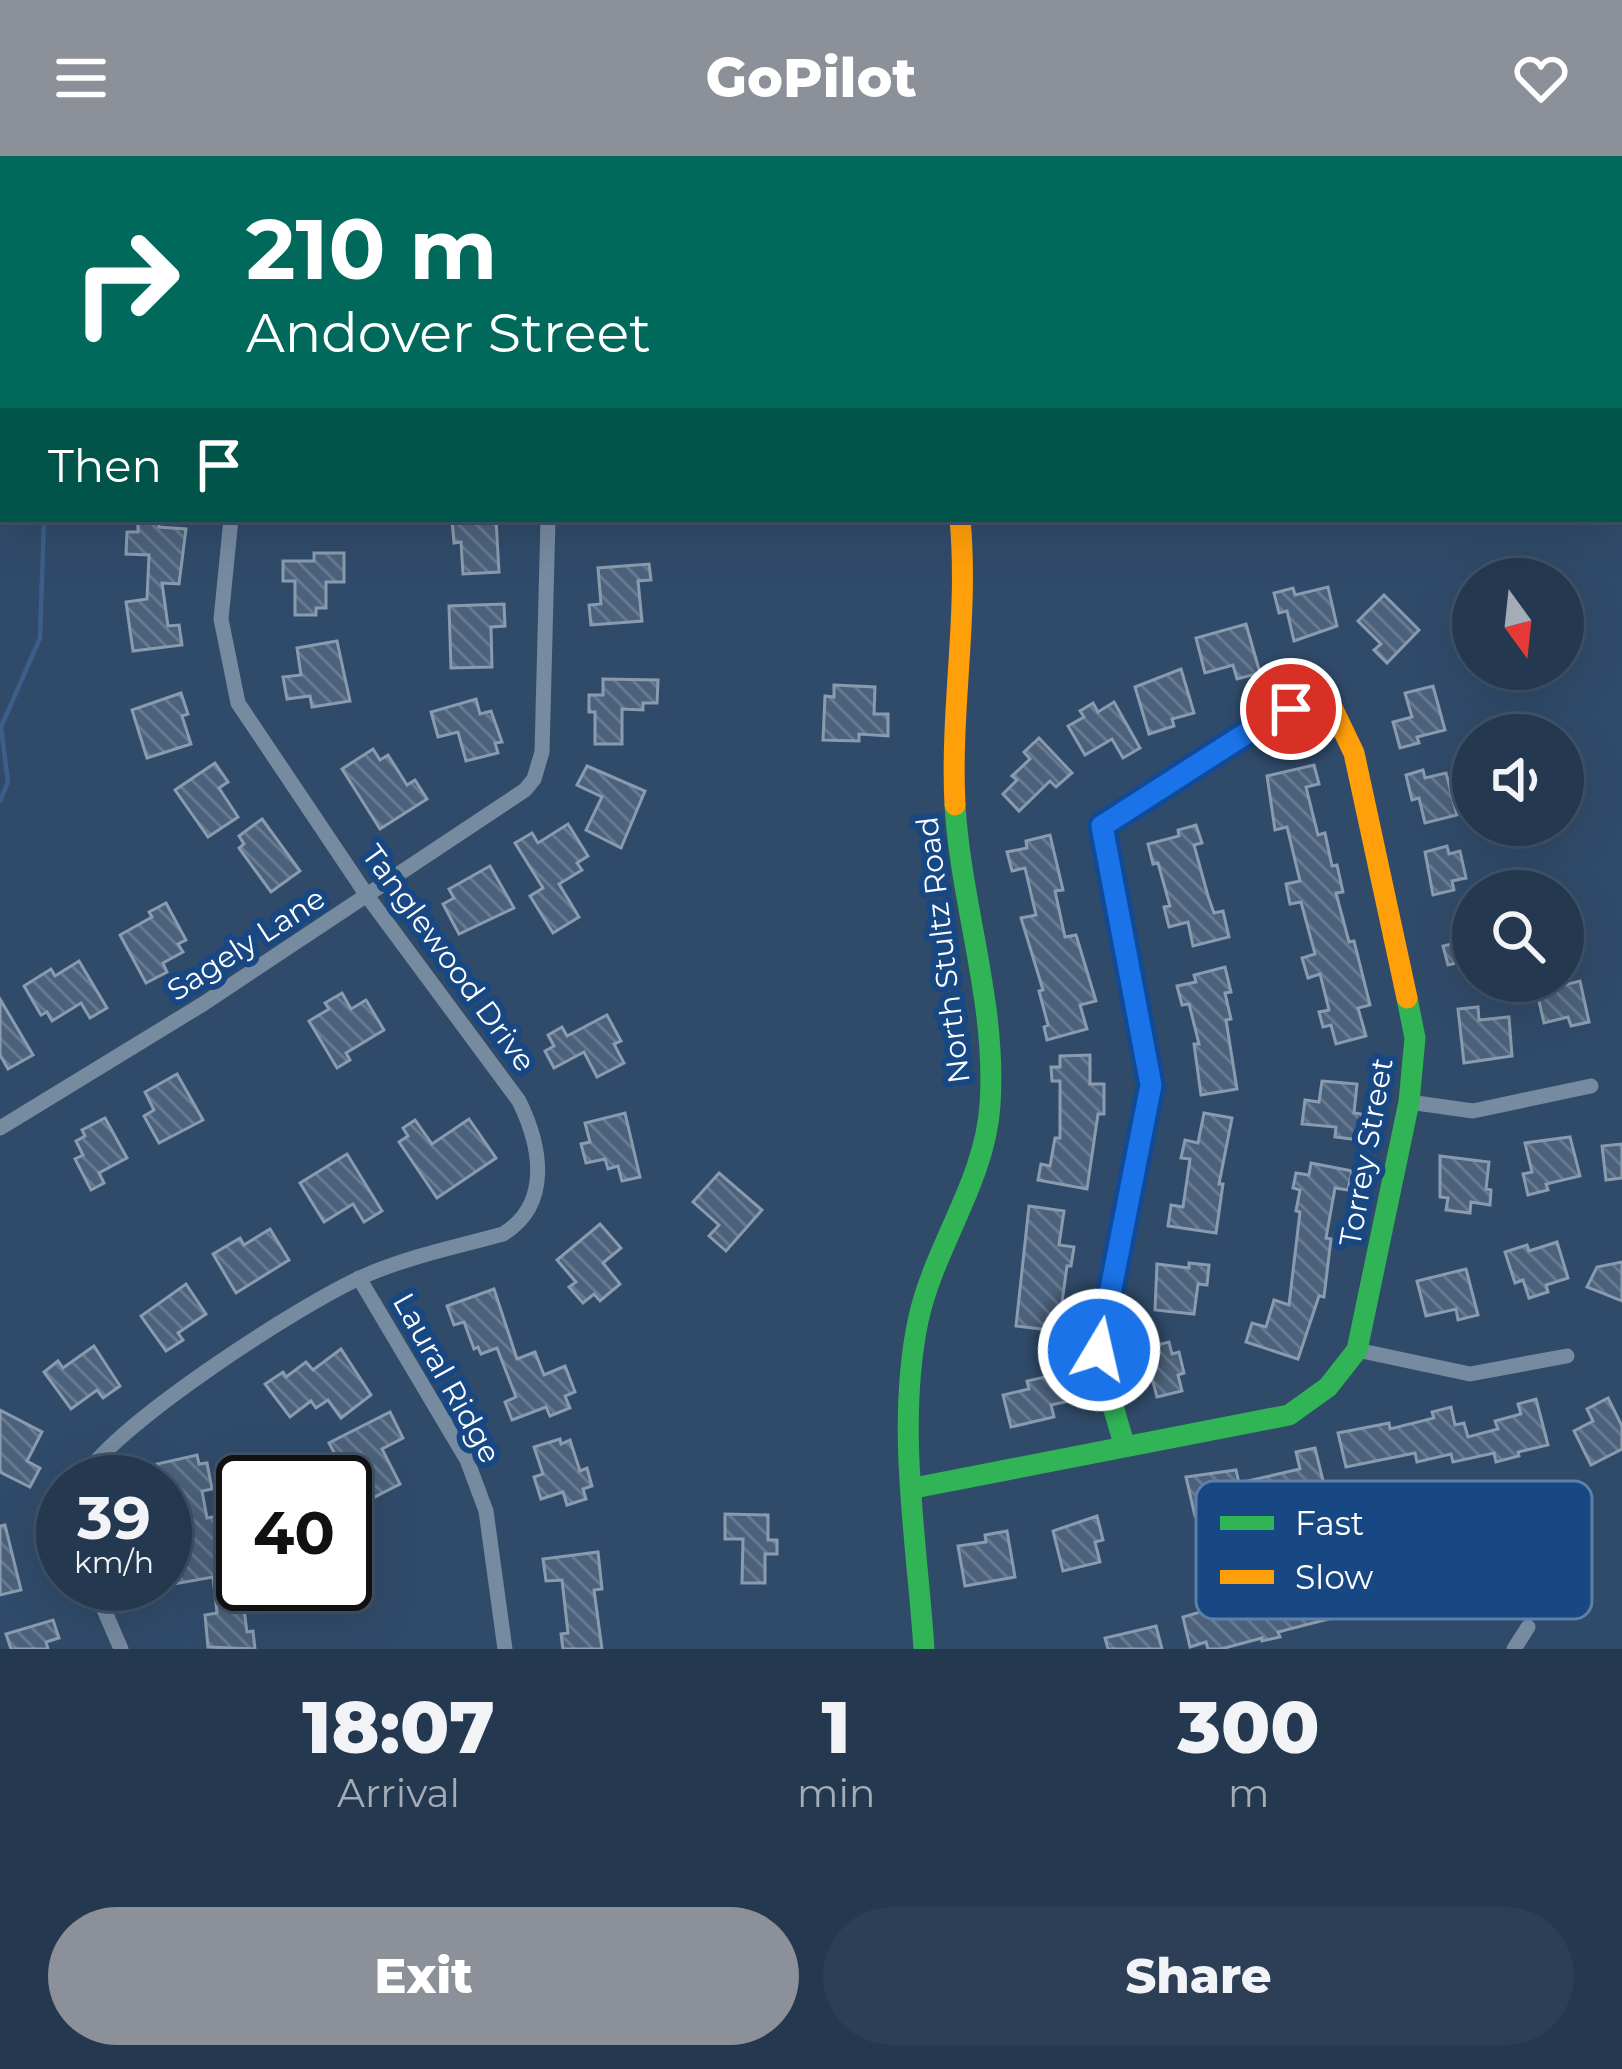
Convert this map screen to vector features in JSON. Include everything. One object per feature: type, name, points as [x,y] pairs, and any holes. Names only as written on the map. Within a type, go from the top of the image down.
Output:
[{"type":"street","name":"Tanglewood Drive","points":[[102,1455],[110,1444],[229,1357],[320,1298],[390,1265],[503,1234],[518,1225],[537,1190],[534,1137],[519,1101],[368,897],[238,704],[221,619],[230,522]]},
{"type":"street","name":"Sagely Lane","points":[[0,1127],[368,897],[511,801],[535,779],[542,752],[548,522]]},
{"type":"street","name":"North Stultz Road","points":[[924,1649],[910,1422],[918,1319],[974,1184],[990,1111],[989,1033],[955,816],[963,596],[960,522]]},
{"type":"street","name":"Torrey Street","points":[[1329,701],[1354,753],[1414,1021],[1408,1102],[1357,1350],[1320,1395],[1307,1406],[1264,1422],[1124,1444],[1101,1365],[1099,1335],[1151,1085],[1102,826],[1270,718],[1329,701]]},
{"type":"street","points":[[1408,1102],[1473,1112],[1591,1086]]},
{"type":"street","name":"Laural Ridge","points":[[359,1278],[467,1460],[486,1511],[505,1649]]},
{"type":"street","points":[[1357,1350],[1470,1374],[1567,1356]]},
{"type":"street","points":[[914,1488],[1124,1444]]},
{"type":"street","points":[[105,1611],[121,1649]]},
{"type":"street","points":[[1514,1649],[1528,1627]]},
{"type":"building","points":[[138,522],[186,529],[179,584],[162,583],[168,626],[179,625],[182,645],[133,651],[126,602],[147,599],[149,555],[126,554],[127,532],[138,532]]},
{"type":"building","points":[[452,522],[496,522],[499,572],[463,574],[461,542],[454,543]]},
{"type":"building","points":[[314,553],[344,553],[344,582],[326,582],[326,608],[316,608],[316,615],[295,615],[295,581],[283,581],[283,561],[314,561]]},
{"type":"building","points":[[649,564],[651,580],[638,581],[642,621],[591,625],[589,605],[601,604],[598,568]]},
{"type":"building","points":[[1328,587],[1337,626],[1294,641],[1287,611],[1279,613],[1274,593],[1293,588],[1295,595]]},
{"type":"building","points":[[1384,595],[1419,630],[1387,663],[1374,650],[1381,644],[1358,621]]},
{"type":"building","points":[[504,604],[505,626],[491,627],[492,667],[451,668],[449,606]]},
{"type":"building","points":[[1246,624],[1260,673],[1237,679],[1233,665],[1205,673],[1196,638]]},
{"type":"building","points":[[337,641],[350,701],[312,707],[310,696],[287,699],[283,677],[301,675],[297,648]]},
{"type":"building","points":[[1181,669],[1194,713],[1172,719],[1174,726],[1149,734],[1135,687]]},
{"type":"building","points":[[603,679],[658,680],[657,703],[643,703],[643,710],[622,709],[622,744],[595,744],[595,712],[589,712],[589,695],[603,695]]},
{"type":"building","points":[[834,685],[875,687],[874,714],[888,714],[888,736],[859,734],[859,741],[823,740],[825,696],[834,697]]},
{"type":"building","points":[[1433,686],[1445,730],[1417,737],[1419,743],[1400,748],[1393,722],[1412,717],[1405,693]]},
{"type":"building","points":[[181,693],[191,744],[147,758],[132,710]]},
{"type":"building","points":[[476,699],[480,714],[491,711],[502,742],[495,743],[498,753],[466,761],[458,732],[438,737],[431,712]]},
{"type":"building","points":[[1114,702],[1140,748],[1123,758],[1112,739],[1085,755],[1068,726],[1084,717],[1080,711],[1093,703],[1098,712]]},
{"type":"building","points":[[1039,738],[1072,773],[1056,787],[1050,781],[1019,811],[1003,794],[1017,780],[1012,776],[1030,759],[1024,752]]},
{"type":"building","points":[[373,749],[380,760],[388,755],[407,785],[415,780],[427,799],[380,829],[342,769]]},
{"type":"building","points":[[215,763],[228,782],[219,788],[238,817],[208,837],[175,790]]},
{"type":"building","points":[[1314,765],[1319,784],[1306,787],[1318,835],[1325,833],[1332,866],[1337,865],[1343,892],[1336,893],[1370,1005],[1358,1008],[1366,1036],[1336,1044],[1331,1025],[1323,1027],[1319,1012],[1329,1010],[1320,974],[1308,978],[1302,958],[1315,954],[1301,902],[1290,904],[1286,884],[1300,881],[1287,827],[1275,830],[1267,776]]},
{"type":"building","points":[[587,766],[645,791],[621,848],[586,830],[602,797],[577,785]]},
{"type":"building","points":[[1423,770],[1425,778],[1446,773],[1452,816],[1425,823],[1419,798],[1412,800],[1406,775]]},
{"type":"building","points":[[262,819],[300,871],[271,892],[239,848],[244,844],[239,836]]},
{"type":"building","points":[[568,824],[588,856],[577,863],[582,870],[559,884],[579,917],[553,933],[530,896],[543,888],[515,843],[532,833],[538,843]]},
{"type":"building","points":[[1196,825],[1202,843],[1194,845],[1208,896],[1214,913],[1223,911],[1229,937],[1193,946],[1188,922],[1169,927],[1164,907],[1170,906],[1148,844],[1179,836],[1178,830]]},
{"type":"building","points":[[1050,835],[1063,890],[1055,891],[1065,937],[1076,935],[1096,1001],[1080,1005],[1087,1029],[1047,1040],[1039,991],[1043,990],[1021,918],[1036,915],[1025,868],[1012,871],[1007,852],[1027,848],[1026,841]]},
{"type":"building","points":[[1447,846],[1449,854],[1460,851],[1464,870],[1452,870],[1452,890],[1433,895],[1425,852]]},
{"type":"building","points":[[490,866],[514,908],[459,934],[443,904],[454,898],[449,889]]},
{"type":"building","points":[[166,903],[186,940],[178,944],[183,952],[163,963],[167,972],[146,983],[120,935]]},
{"type":"building","points":[[1452,944],[1452,964],[1448,965],[1443,946]]},
{"type":"building","points":[[79,961],[107,1008],[90,1018],[81,1003],[52,1021],[47,1012],[41,1015],[24,986],[51,969],[55,976]]},
{"type":"building","points":[[1225,967],[1231,992],[1225,993],[1231,1019],[1226,1020],[1237,1089],[1201,1095],[1194,1044],[1199,1044],[1189,1004],[1182,1005],[1177,986],[1196,982],[1194,975]]},
{"type":"building","points":[[342,993],[351,1009],[366,1000],[384,1030],[346,1053],[350,1060],[337,1068],[309,1021],[329,1009],[325,1003]]},
{"type":"building","points":[[0,999],[33,1055],[8,1069],[0,1055]]},
{"type":"building","points":[[1584,999],[1589,1022],[1571,1026],[1568,1017],[1544,1023],[1539,1002]]},
{"type":"building","points":[[1478,1007],[1479,1020],[1509,1017],[1512,1056],[1464,1063],[1458,1009]]},
{"type":"building","points":[[607,1015],[621,1041],[614,1044],[624,1063],[597,1077],[584,1052],[554,1068],[545,1051],[554,1046],[548,1035],[562,1027],[567,1036]]},
{"type":"building","points":[[1090,1055],[1090,1084],[1104,1084],[1104,1114],[1098,1114],[1087,1189],[1038,1180],[1041,1164],[1050,1166],[1055,1138],[1060,1138],[1060,1081],[1052,1081],[1051,1067],[1060,1067],[1060,1056]]},
{"type":"building","points":[[177,1074],[203,1120],[159,1143],[144,1116],[154,1110],[145,1092]]},
{"type":"building","points":[[1322,1081],[1357,1084],[1354,1113],[1362,1114],[1360,1140],[1335,1137],[1336,1127],[1302,1124],[1305,1100],[1319,1102]]},
{"type":"building","points":[[625,1113],[640,1177],[622,1181],[618,1166],[608,1169],[605,1159],[586,1163],[581,1144],[590,1142],[585,1123]]},
{"type":"building","points":[[1204,1113],[1232,1118],[1219,1184],[1223,1184],[1216,1233],[1168,1226],[1171,1205],[1183,1207],[1190,1159],[1181,1158],[1185,1140],[1198,1143]]},
{"type":"building","points":[[105,1118],[127,1158],[99,1173],[104,1183],[91,1190],[75,1159],[83,1155],[76,1141],[85,1136],[82,1130]]},
{"type":"building","points":[[469,1119],[496,1158],[437,1198],[399,1142],[408,1136],[403,1128],[415,1120],[432,1144]]},
{"type":"building","points":[[1570,1137],[1580,1176],[1546,1184],[1548,1190],[1528,1195],[1523,1174],[1532,1172],[1525,1143]]},
{"type":"building","points":[[1622,1144],[1622,1178],[1606,1180],[1602,1146]]},
{"type":"building","points":[[347,1154],[382,1211],[364,1222],[353,1204],[324,1222],[300,1183]]},
{"type":"building","points":[[1440,1156],[1489,1162],[1486,1189],[1491,1190],[1490,1205],[1471,1202],[1470,1213],[1446,1210],[1448,1198],[1440,1197]]},
{"type":"building","points":[[1311,1163],[1352,1171],[1348,1190],[1335,1188],[1326,1238],[1331,1239],[1324,1297],[1319,1296],[1298,1359],[1246,1342],[1252,1323],[1266,1327],[1274,1300],[1289,1305],[1300,1212],[1296,1211],[1300,1190],[1293,1188],[1296,1173],[1309,1175]]},
{"type":"building","points":[[719,1173],[762,1210],[726,1251],[709,1236],[719,1225],[693,1202]]},
{"type":"building","points":[[1029,1206],[1064,1211],[1059,1245],[1074,1247],[1058,1331],[1016,1326]]},
{"type":"building","points":[[600,1224],[621,1248],[603,1263],[620,1284],[600,1301],[594,1294],[583,1303],[569,1287],[576,1282],[557,1260]]},
{"type":"building","points":[[270,1229],[289,1260],[236,1293],[213,1254],[240,1238],[244,1245]]},
{"type":"building","points":[[1557,1242],[1568,1278],[1546,1285],[1548,1292],[1529,1298],[1523,1280],[1515,1283],[1505,1252]]},
{"type":"building","points":[[1622,1262],[1622,1301],[1587,1287],[1597,1267]]},
{"type":"building","points":[[1189,1263],[1209,1265],[1207,1285],[1198,1284],[1194,1314],[1155,1310],[1157,1264],[1189,1268]]},
{"type":"building","points":[[1466,1269],[1478,1315],[1458,1320],[1456,1309],[1426,1316],[1417,1281]]},
{"type":"building","points":[[186,1284],[206,1314],[178,1333],[183,1340],[166,1351],[141,1316]]},
{"type":"building","points":[[494,1289],[517,1359],[535,1352],[544,1375],[565,1366],[575,1392],[565,1396],[570,1408],[550,1416],[546,1407],[512,1420],[505,1402],[516,1397],[497,1348],[481,1354],[478,1347],[474,1349],[464,1322],[454,1325],[447,1306]]},
{"type":"building","points":[[1169,1342],[1172,1354],[1179,1352],[1182,1391],[1157,1397],[1144,1348]]},
{"type":"building","points":[[94,1346],[120,1386],[103,1398],[97,1390],[71,1409],[44,1372],[58,1361],[63,1368]]},
{"type":"building","points":[[341,1349],[371,1395],[341,1418],[328,1400],[316,1408],[311,1401],[290,1417],[265,1384],[283,1372],[286,1377],[306,1362],[313,1370]]},
{"type":"building","points":[[1062,1373],[1069,1401],[1051,1405],[1054,1417],[1011,1427],[1003,1395],[1029,1389],[1027,1381]]},
{"type":"building","points":[[1608,1398],[1622,1426],[1622,1449],[1591,1465],[1574,1431],[1593,1421],[1587,1409]]},
{"type":"building","points":[[1536,1399],[1548,1445],[1518,1452],[1519,1456],[1496,1462],[1494,1453],[1453,1462],[1451,1454],[1417,1462],[1415,1453],[1346,1467],[1338,1433],[1389,1423],[1390,1429],[1434,1418],[1432,1412],[1451,1407],[1455,1425],[1464,1423],[1468,1437],[1498,1429],[1495,1421],[1521,1414],[1518,1404]]},
{"type":"building","points":[[0,1410],[42,1432],[27,1461],[36,1466],[30,1487],[0,1472]]},
{"type":"building","points":[[390,1412],[403,1438],[382,1449],[400,1484],[372,1498],[372,1455],[335,1455],[329,1443]]},
{"type":"building","points":[[560,1439],[561,1444],[570,1440],[580,1471],[587,1468],[592,1486],[583,1489],[586,1499],[567,1505],[563,1492],[541,1499],[534,1477],[543,1474],[534,1447]]},
{"type":"building","points":[[1315,1448],[1323,1481],[1248,1481],[1300,1469],[1296,1452]]},
{"type":"building","points":[[197,1455],[199,1464],[207,1463],[212,1489],[202,1491],[207,1518],[216,1516],[216,1604],[213,1577],[192,1581],[192,1456]]},
{"type":"building","points":[[1236,1470],[1239,1481],[1196,1481],[1195,1516],[1186,1477]]},
{"type":"building","points":[[725,1514],[768,1515],[768,1540],[777,1540],[777,1554],[765,1554],[765,1583],[742,1583],[743,1539],[725,1539]]},
{"type":"building","points":[[1097,1516],[1103,1540],[1095,1542],[1100,1562],[1063,1571],[1053,1531]]},
{"type":"building","points":[[5,1525],[21,1590],[0,1595],[0,1526]]},
{"type":"building","points":[[1007,1531],[1015,1577],[965,1586],[958,1546],[986,1542],[985,1535]]},
{"type":"building","points":[[598,1552],[602,1589],[594,1590],[602,1649],[563,1649],[561,1634],[568,1633],[562,1580],[546,1581],[543,1559]]},
{"type":"building","points":[[244,1611],[255,1649],[208,1647],[205,1615]]},
{"type":"building","points":[[1196,1613],[1196,1619],[1328,1619],[1278,1632],[1280,1637],[1208,1649],[1206,1642],[1190,1647],[1183,1617]]},
{"type":"building","points":[[53,1620],[59,1638],[46,1642],[48,1649],[11,1649],[6,1634]]},
{"type":"building","points":[[1156,1626],[1162,1649],[1108,1649],[1105,1638]]},
{"type":"waterway","points":[[0,801],[8,782],[1,727],[40,638],[44,522]]},
{"type":"traffic: fast","points":[[924,1649],[908,1443],[912,1361],[925,1293],[979,1161],[990,1105],[984,992],[955,805]]},
{"type":"traffic: fast","points":[[914,1488],[1289,1415],[1328,1387],[1357,1350],[1409,1102],[1415,1038],[1407,998]]},
{"type":"traffic: fast","points":[[1124,1444],[1101,1365],[1099,1335],[1151,1085],[1143,1043]]},
{"type":"traffic: slow","points":[[955,805],[960,522]]},
{"type":"traffic: slow","points":[[1143,1043],[1102,826],[1270,718],[1329,701],[1354,753],[1407,998]]},
{"type":"route","points":[[1099,1350],[1151,1085],[1102,826],[1291,709]]}]
